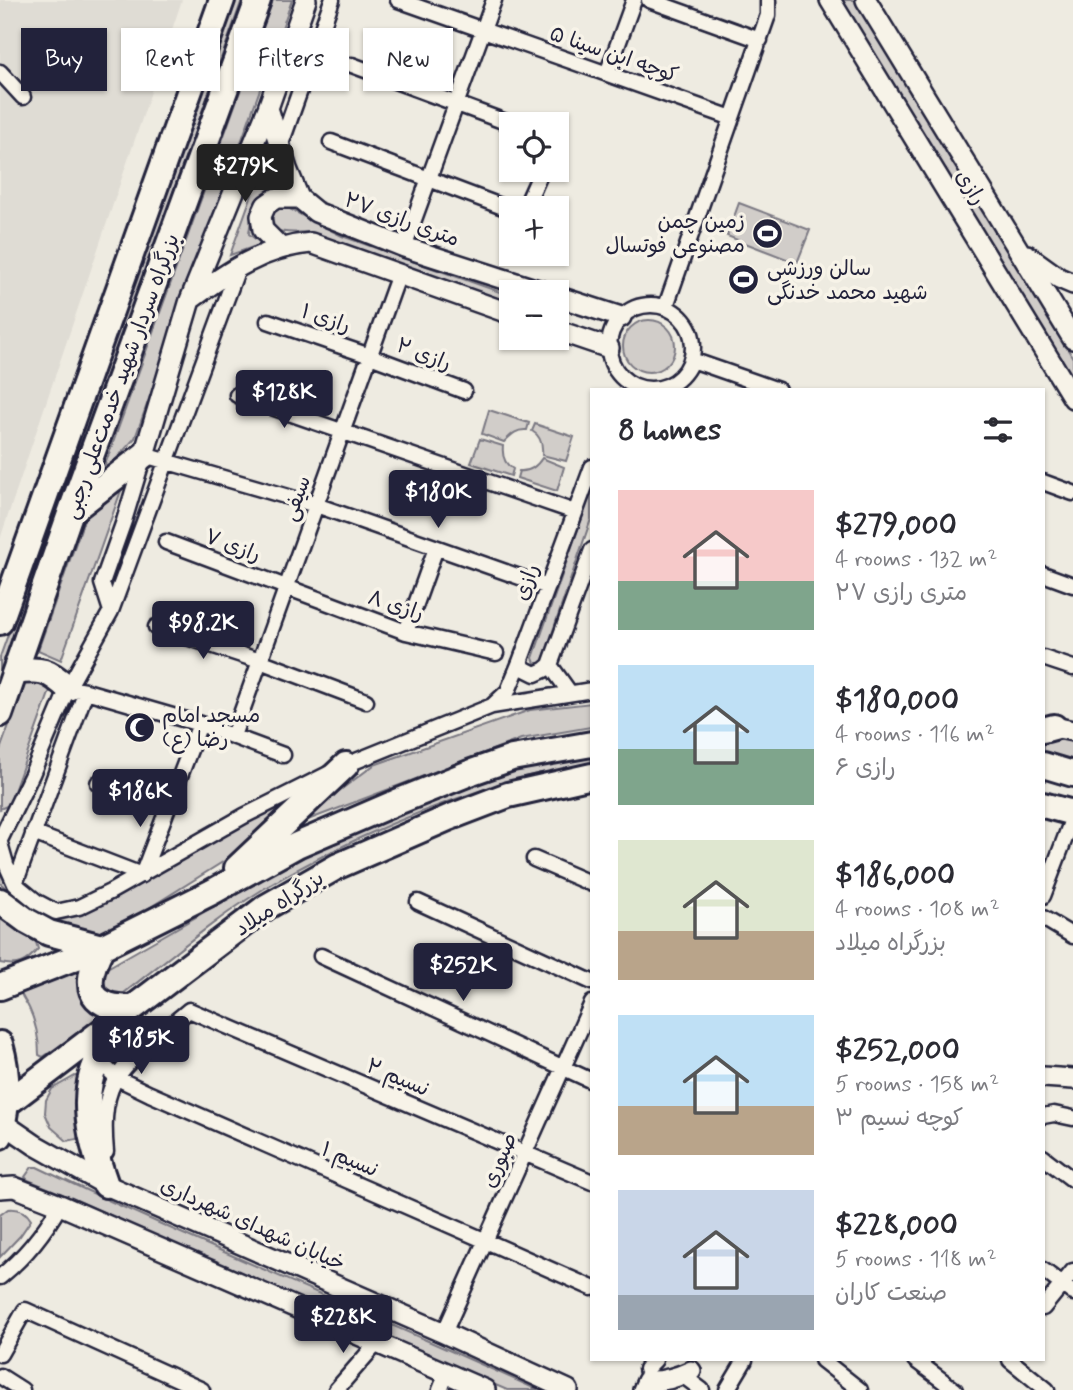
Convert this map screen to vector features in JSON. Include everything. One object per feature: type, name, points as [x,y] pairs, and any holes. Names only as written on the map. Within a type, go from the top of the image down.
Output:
[{"type":"highway","name":"بزرگراه سردار شهید خدمت‌علی رجبی","points":[[0,622],[222,0]]},
{"type":"highway","name":"بزرگراه سردار شهید خدمت‌علی رجبی","points":[[0,713],[258,0]]},
{"type":"highway","points":[[71,511],[155,458]]},
{"type":"highway","points":[[15,671],[34,669],[53,675],[77,690]]},
{"type":"highway","name":"بزرگراه میلاد","points":[[0,987],[103,947],[297,845],[472,772],[512,758],[590,744]]},
{"type":"highway","points":[[212,892],[346,765]]},
{"type":"highway","points":[[1045,766],[1073,774]]},
{"type":"highway","name":"بزرگراه میلاد","points":[[3,1121],[132,1008],[266,907],[338,866],[448,817],[508,795],[590,776]]},
{"type":"highway","points":[[1045,806],[1073,815]]},
{"type":"highway","points":[[8,892],[27,921],[49,933],[103,947],[91,971],[90,984],[95,996],[105,1004],[117,1008],[132,1008]]},
{"type":"highway","points":[[106,1185],[94,1152],[89,1083],[104,1045],[132,1008]]},
{"type":"highway","points":[[0,1044],[5,1066],[3,1121]]},
{"type":"street","points":[[8,892],[6,864],[0,841],[77,690],[111,611],[155,458],[190,300],[268,108],[306,0]]},
{"type":"street","points":[[280,147],[332,0]]},
{"type":"street","name":"کوچه ابن سینا ۵","points":[[398,0],[732,118]]},
{"type":"street","points":[[404,247],[494,0]]},
{"type":"street","points":[[607,74],[634,0]]},
{"type":"street","points":[[649,0],[760,40]]},
{"type":"street","points":[[666,306],[760,40],[768,15],[768,0]]},
{"type":"street","name":"رازی","points":[[830,0],[1073,398]]},
{"type":"street","points":[[845,25],[869,5]]},
{"type":"street","name":"رازی","points":[[869,5],[1073,338]]},
{"type":"street","points":[[352,65],[499,120]]},
{"type":"street","points":[[0,72],[23,97]]},
{"type":"street","points":[[268,108],[299,198],[276,198],[266,205],[261,216],[263,230],[281,248]]},
{"type":"street","points":[[331,142],[499,205]]},
{"type":"street","name":"۲۷ متری رازی","points":[[299,198],[316,212],[404,247],[507,280]]},
{"type":"street","points":[[190,300],[253,259],[290,245],[311,243],[499,310]]},
{"type":"street","points":[[1020,251],[1059,278],[1073,284]]},
{"type":"street","points":[[111,611],[102,583],[124,521],[155,458],[238,268]]},
{"type":"street","name":"سیفی","points":[[233,736],[399,274]]},
{"type":"street","points":[[569,300],[621,317]]},
{"type":"street","points":[[640,388],[622,385],[611,360],[610,337],[614,326],[630,310],[654,304],[666,306],[687,322],[694,347],[692,360],[685,373],[674,383],[660,388]]},
{"type":"street","name":"رازی ۱","points":[[268,321],[370,356]]},
{"type":"street","points":[[569,334],[609,348]]},
{"type":"street","name":"رازی ۲","points":[[370,356],[464,391]]},
{"type":"street","points":[[692,360],[772,388]]},
{"type":"street","points":[[237,395],[575,512]]},
{"type":"street","points":[[155,458],[316,505],[548,587]]},
{"type":"street","name":"رازی","points":[[492,706],[508,691],[590,472]]},
{"type":"street","points":[[1045,483],[1073,493]]},
{"type":"street","name":"رازی ۷","points":[[166,542],[286,588]]},
{"type":"street","points":[[406,632],[436,548]]},
{"type":"street","points":[[520,662],[530,673],[536,674],[550,665],[586,583],[590,561]]},
{"type":"street","points":[[1045,576],[1073,585]]},
{"type":"street","name":"رازی ۸","points":[[286,588],[406,632],[496,653]]},
{"type":"street","points":[[156,627],[260,661],[366,701]]},
{"type":"street","points":[[1045,659],[1073,668]]},
{"type":"street","points":[[550,665],[570,693]]},
{"type":"street","points":[[77,690],[200,724],[283,755]]},
{"type":"street","points":[[8,892],[33,832],[77,690]]},
{"type":"street","points":[[8,892],[57,912],[79,907],[142,875],[244,816],[346,765],[492,706],[590,690]]},
{"type":"street","points":[[142,875],[200,724]]},
{"type":"street","points":[[98,783],[172,795]]},
{"type":"street","points":[[1045,890],[1073,815]]},
{"type":"street","points":[[33,832],[142,875]]},
{"type":"street","points":[[534,859],[590,883]]},
{"type":"street","points":[[418,902],[590,981]]},
{"type":"street","points":[[1045,919],[1073,936]]},
{"type":"street","points":[[321,956],[590,1080]]},
{"type":"street","name":"صبوری","points":[[444,1333],[590,1007]]},
{"type":"street","name":"نسیم ۲","points":[[117,1078],[133,1059],[189,1010],[590,1181]]},
{"type":"street","name":"نسیم ۱","points":[[98,1060],[117,1078],[590,1287]]},
{"type":"street","points":[[1045,1077],[1073,1079]]},
{"type":"street","points":[[106,1153],[106,1105],[117,1078]]},
{"type":"street","points":[[1045,1116],[1054,1114],[1073,1118]]},
{"type":"street","name":"خیابان شهدای شهرداری","points":[[3,1121],[34,1145],[106,1185],[568,1390]]},
{"type":"street","points":[[1045,1159],[1073,1180]]},
{"type":"street","points":[[0,1188],[14,1187],[60,1205],[377,1343],[444,1381],[485,1390]]},
{"type":"street","points":[[0,1277],[34,1244],[60,1205]]},
{"type":"street","points":[[1045,1306],[1068,1289],[1073,1271]]},
{"type":"street","points":[[1045,1272],[1068,1289]]},
{"type":"street","points":[[0,1354],[26,1310],[202,1390]]},
{"type":"street","points":[[336,1390],[377,1343]]},
{"type":"street","points":[[727,1390],[744,1361]]},
{"type":"street","points":[[823,1361],[860,1390]]},
{"type":"street","points":[[916,1361],[955,1390]]},
{"type":"street","points":[[1011,1361],[1047,1390]]},
{"type":"street","points":[[0,1376],[22,1390]]},
{"type":"street","points":[[643,1390],[647,1381],[691,1378]]},
{"type":"shaded area","points":[[0,0],[182,0],[173,28],[121,28],[121,91],[151,91],[0,539]]},
{"type":"shaded area","points":[[236,0],[242,0],[220,61],[220,45]]},
{"type":"shaded area","points":[[273,0],[292,0],[282,28],[263,28]]},
{"type":"shaded area","points":[[842,0],[857,0],[1073,358],[1073,383]]},
{"type":"shaded area","points":[[203,91],[209,91],[0,676],[0,657]]},
{"type":"shaded area","points":[[240,91],[259,91],[135,438],[101,476]]},
{"type":"shaded area","points":[[264,161],[283,189],[260,201],[251,219],[249,234],[262,244],[230,255]]},
{"type":"shaded area","name":"زمین چمن مصنوعی فوتسال","points":[[739,203],[810,230],[797,263],[727,236]]},
{"type":"shaded area","points":[[286,207],[342,236],[499,292],[499,299],[310,232],[276,230],[270,221],[276,209]]},
{"type":"shaded area","points":[[649,320],[659,322],[667,328],[673,336],[673,356],[667,364],[659,370],[649,372],[639,370],[631,364],[625,356],[623,346],[625,336],[631,328],[639,322]]},
{"type":"shaded area","points":[[489,410],[529,423],[527,430],[511,435],[504,442],[482,434]]},
{"type":"shaded area","points":[[535,424],[574,437],[566,461],[542,455],[541,441],[532,431]]},
{"type":"shaded area","points":[[480,439],[503,446],[505,459],[513,469],[511,476],[471,463]]},
{"type":"shaded area","points":[[542,458],[564,467],[557,491],[517,478],[519,471],[532,468]]},
{"type":"shaded area","points":[[128,471],[61,660],[38,650],[84,520]]},
{"type":"shaded area","points":[[590,495],[590,522],[542,663],[535,663],[533,658]]},
{"type":"shaded area","points":[[28,673],[53,682],[9,805],[0,809],[0,750]]},
{"type":"shaded area","points":[[590,703],[590,727],[521,739],[292,826],[374,765],[530,710]]},
{"type":"shaded area","points":[[1045,736],[1073,740],[1073,767],[1045,757]]},
{"type":"shaded area","points":[[590,753],[590,765],[532,775],[457,798],[326,854],[246,900],[124,993],[116,997],[103,994],[102,971],[259,878],[314,849],[491,777]]},
{"type":"shaded area","points":[[316,783],[245,848],[141,913],[98,934],[48,925],[0,883],[0,869],[14,889],[59,917],[105,903],[188,852]]},
{"type":"shaded area","points":[[0,907],[35,939],[38,949],[21,963],[0,963]]},
{"type":"shaded area","points":[[81,970],[110,1012],[43,1057],[39,1055],[35,1025],[21,992]]},
{"type":"shaded area","points":[[75,1076],[82,1076],[82,1121],[77,1139],[67,1141],[51,1127],[45,1113],[46,1100],[52,1089]]},
{"type":"shaded area","points":[[32,1167],[538,1390],[507,1390],[284,1294],[28,1180],[25,1177]]},
{"type":"shaded area","points":[[8,1209],[21,1211],[31,1220],[0,1257],[0,1215]]},
{"type":"place","name":"زمین چمن مصنوعی فوتسال","points":[[768,233]]},
{"type":"place","name":"سالن ورزشی شهید محمد خدنگی","points":[[744,280]]},
{"type":"place","name":"مسجد امام رضا (ع)","points":[[139,727]]}]
